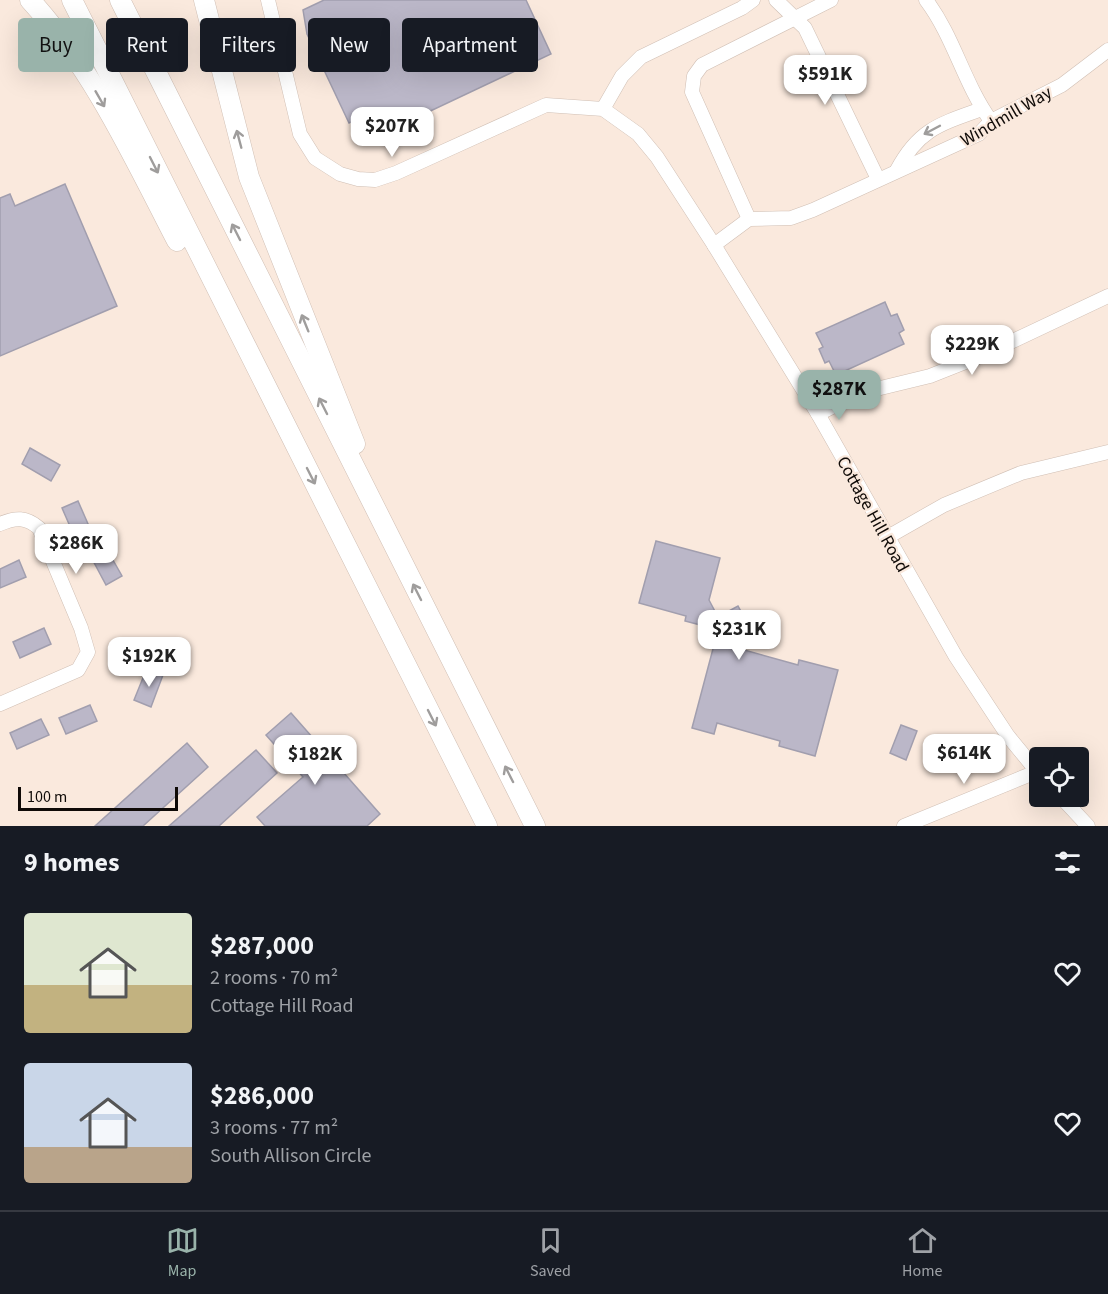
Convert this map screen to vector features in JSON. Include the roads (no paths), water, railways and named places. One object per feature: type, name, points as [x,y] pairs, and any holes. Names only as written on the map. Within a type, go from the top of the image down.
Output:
[{"type":"highway","points":[[30,0],[87,77],[122,136],[218,316],[256,368]]},
{"type":"highway","points":[[72,0],[487,826]]},
{"type":"highway","points":[[120,0],[535,826]]},
{"type":"highway","points":[[204,0],[249,177],[356,446],[387,534]]},
{"type":"street","points":[[268,0],[300,134],[315,158],[340,174],[375,180],[396,173],[546,105],[603,109],[622,76],[641,57],[742,8],[753,0]]},
{"type":"street","points":[[776,0],[805,28],[878,179]]},
{"type":"street","points":[[714,244],[749,219],[692,92],[694,76],[702,65],[831,0]]},
{"type":"street","points":[[926,0],[946,31],[982,109],[991,121]]},
{"type":"street","name":"Windmill Way","points":[[749,219],[791,218],[979,134],[991,121],[1062,85],[1108,50]]},
{"type":"street","name":"Cottage Hill Road","points":[[603,109],[623,121],[649,146],[714,244],[818,414],[886,538],[956,657],[1008,736],[1029,762]]},
{"type":"street","name":"Windmill Way","points":[[897,170],[911,147],[927,132],[982,109]]},
{"type":"street","points":[[818,414],[860,393],[930,376],[1108,296]]},
{"type":"street","points":[[886,538],[944,505],[1021,473],[1108,452]]},
{"type":"street","points":[[0,524],[14,518],[29,520],[39,528],[81,628],[88,652],[78,670],[0,704]]},
{"type":"street","points":[[904,826],[1029,777]]},
{"type":"street","points":[[1070,807],[1088,826]]}]
